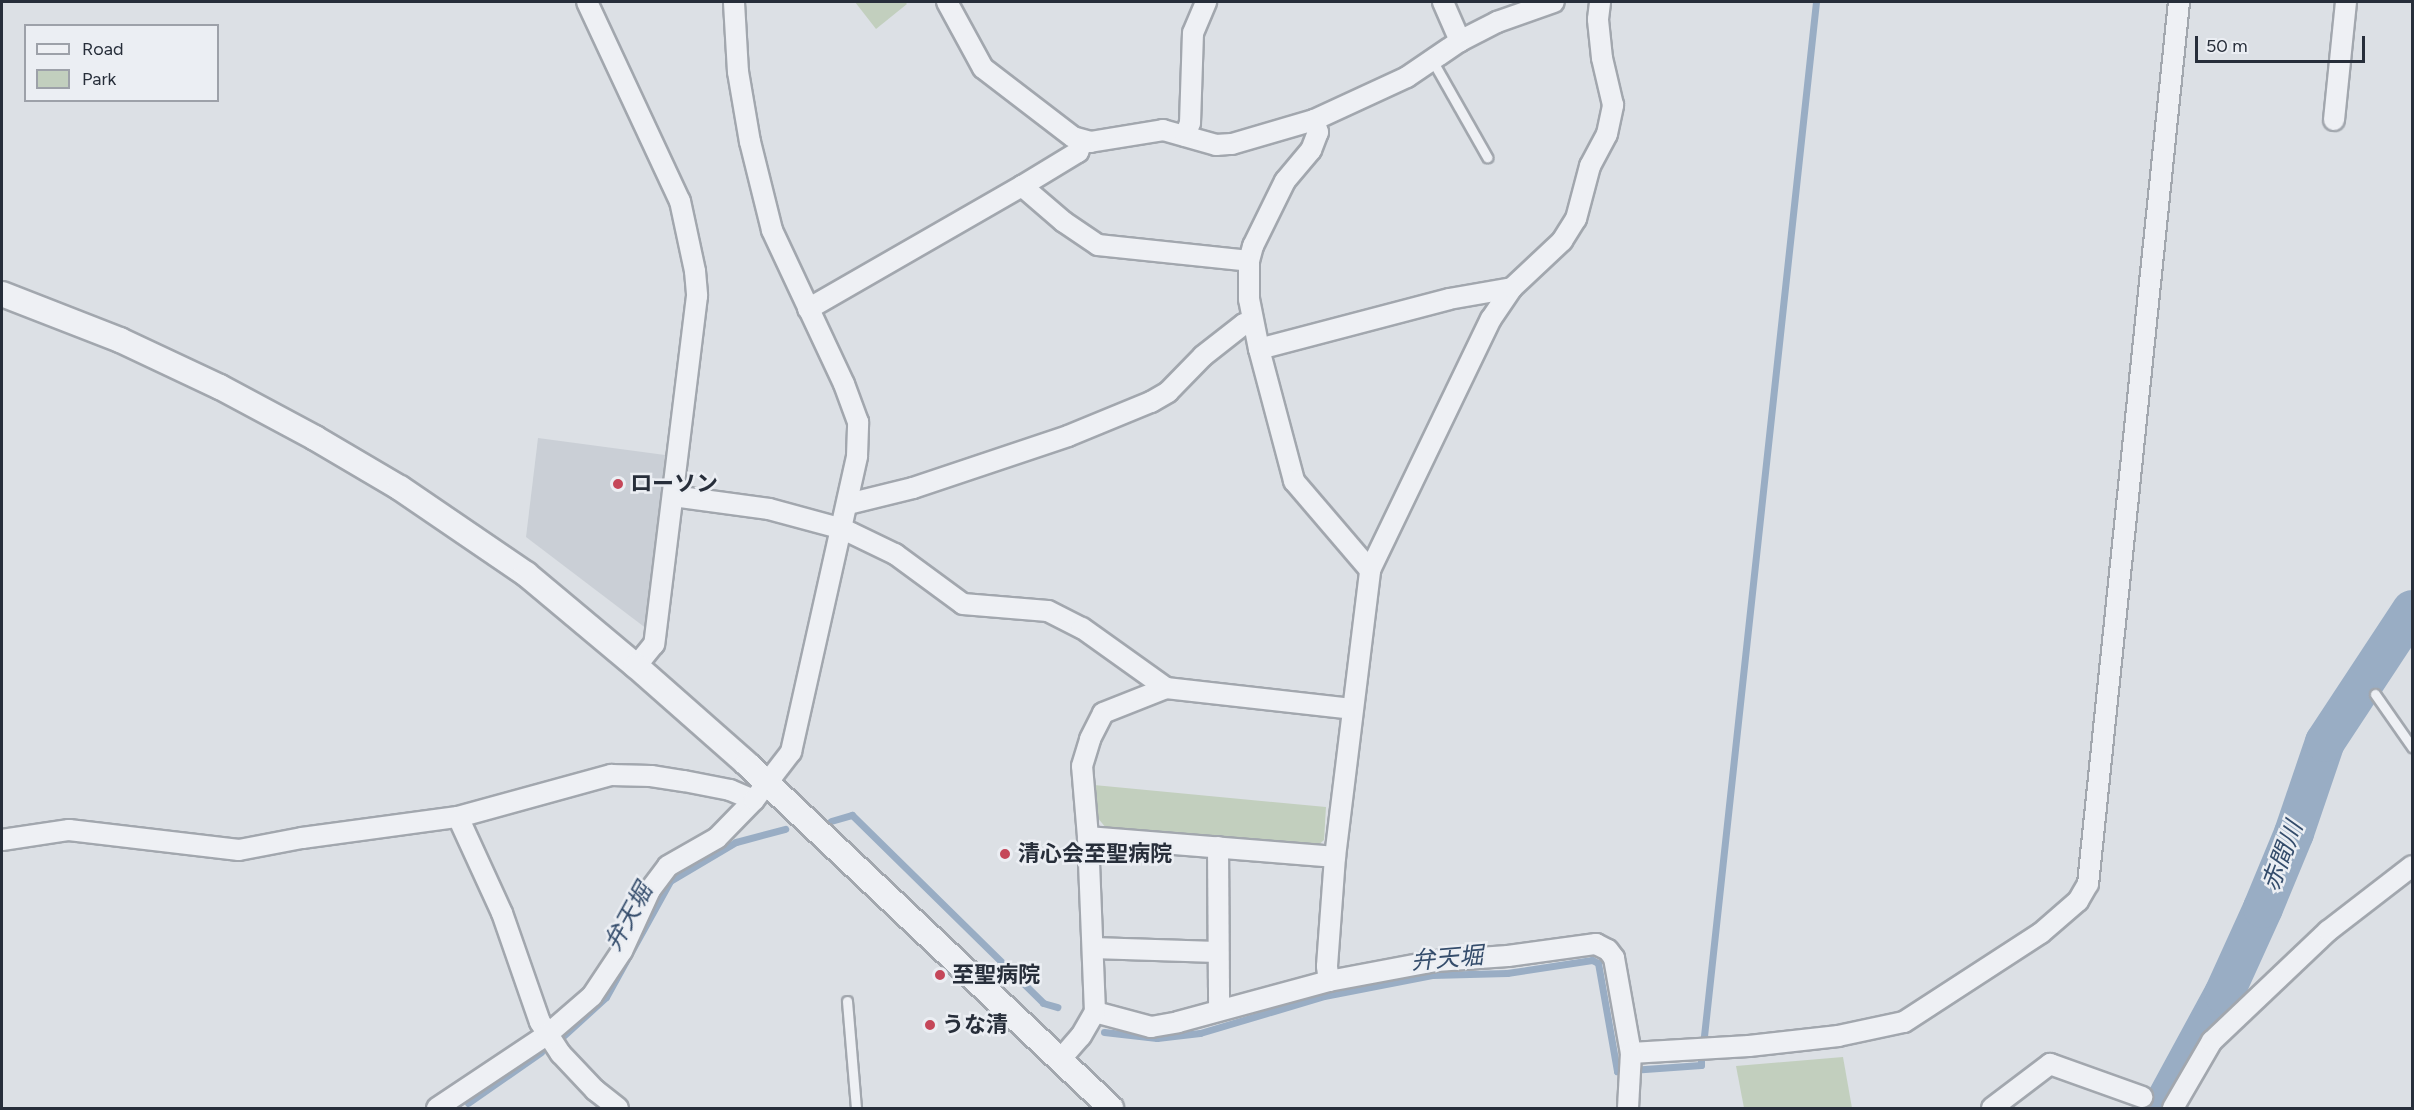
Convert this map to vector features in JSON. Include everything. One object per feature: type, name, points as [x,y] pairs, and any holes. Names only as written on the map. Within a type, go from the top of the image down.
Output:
[{"type":"street","points":[[587,2],[680,201],[695,271],[697,296],[654,644],[636,666]]},
{"type":"street","points":[[437,1108],[548,1034],[591,996],[622,951],[650,890],[668,866],[717,838],[761,791],[791,752],[843,529],[857,456],[858,422],[844,384],[772,230],[750,142],[738,72],[734,2]]},
{"type":"street","points":[[947,2],[983,68],[1049,121],[1082,142],[1163,130],[1216,144],[1232,144],[1314,120],[1407,77],[1460,41],[1497,22],[1554,2]]},
{"type":"street","points":[[1185,136],[1190,123],[1193,33],[1206,2]]},
{"type":"street","points":[[1443,2],[1460,41]]},
{"type":"street","points":[[1329,981],[1327,966],[1335,857],[1370,570],[1491,319],[1512,288],[1566,234],[1576,219],[1590,166],[1607,134],[1613,105],[1602,57],[1598,19],[1600,2]]},
{"type":"street","points":[[1630,1065],[1749,1046],[1838,1035],[1904,1022],[2041,933],[2078,901],[2088,884],[2180,2]]},
{"type":"street","points":[[2334,120],[2346,2]]},
{"type":"street","points":[[1314,120],[1318,132],[1311,150],[1285,181],[1270,208],[1249,261],[1249,299],[1258,349],[1294,481],[1370,570]]},
{"type":"street","points":[[808,309],[1078,152],[1082,142]]},
{"type":"street","points":[[1022,186],[1064,222],[1098,245],[1249,261]]},
{"type":"street","points":[[1258,349],[1449,299],[1512,288]]},
{"type":"street","points":[[2,294],[120,340],[220,387],[315,438],[400,488],[526,574],[636,666],[761,791],[1111,1108]]},
{"type":"street","points":[[848,504],[914,488],[1057,440],[1151,402],[1168,392],[1203,356],[1244,324],[1252,323]]},
{"type":"street","points":[[673,496],[769,509],[843,529],[895,554],[963,604],[1048,611],[1082,628],[1166,688]]},
{"type":"street","points":[[1059,1061],[1081,1036],[1095,1012],[1088,837],[1082,766],[1090,739],[1103,713],[1166,688],[1352,710]]},
{"type":"street","points":[[2,840],[69,830],[239,849],[458,817],[611,775],[651,776],[730,790],[761,791]]},
{"type":"street","points":[[458,817],[502,913],[540,1022],[561,1054],[595,1090],[618,1108]]},
{"type":"street","points":[[1088,837],[1335,857]]},
{"type":"street","points":[[1218,847],[1218,1011]]},
{"type":"street","points":[[2173,1108],[2211,1041],[2328,931],[2412,866]]},
{"type":"street","points":[[1095,1012],[1151,1026],[1218,1011],[1329,981],[1436,961],[1508,956],[1596,944],[1608,950],[1614,958],[1630,1065],[1628,1108]]},
{"type":"street","points":[[1092,948],[1217,952]]},
{"type":"street","points":[[1992,1108],[2050,1064],[2142,1097]]},
{"type":"lane","points":[[1432,60],[1487,157]]},
{"type":"lane","points":[[2375,694],[2412,747]]},
{"type":"lane","points":[[847,1001],[856,1108]]},
{"type":"shaded area","points":[[538,438],[665,455],[647,629],[526,537]]},
{"type":"green space","points":[[855,2],[905,2],[907,4],[876,29]]},
{"type":"green space","points":[[1094,785],[1326,807],[1324,840],[1315,848],[1106,828],[1093,812]]},
{"type":"green space","points":[[1843,1057],[1852,1108],[1744,1108],[1736,1066]]},
{"type":"waterway","points":[[1704,1036],[1816,2]]},
{"type":"waterway","name":"赤間川","points":[[2162,1108],[2224,994],[2263,908],[2294,833],[2325,742],[2412,610]]},
{"type":"waterway","name":"弁天堀","points":[[831,821],[852,815],[1043,1003],[1057,1007]]},
{"type":"waterway","name":"弁天堀","points":[[560,1039],[606,997],[670,881],[736,842],[785,829]]},
{"type":"waterway","name":"弁天堀","points":[[1104,1032],[1157,1038],[1200,1033],[1324,996],[1432,975],[1507,973],[1592,960],[1598,963],[1617,1071],[1701,1065],[1701,1058]]},
{"type":"waterway","name":"弁天堀","points":[[468,1103],[541,1052]]},
{"type":"place","name":"ローソン","points":[[618,484]]},
{"type":"place","name":"清心会至聖病院","points":[[1005,854]]},
{"type":"place","name":"至聖病院","points":[[940,975]]},
{"type":"place","name":"うな清","points":[[930,1025]]}]
